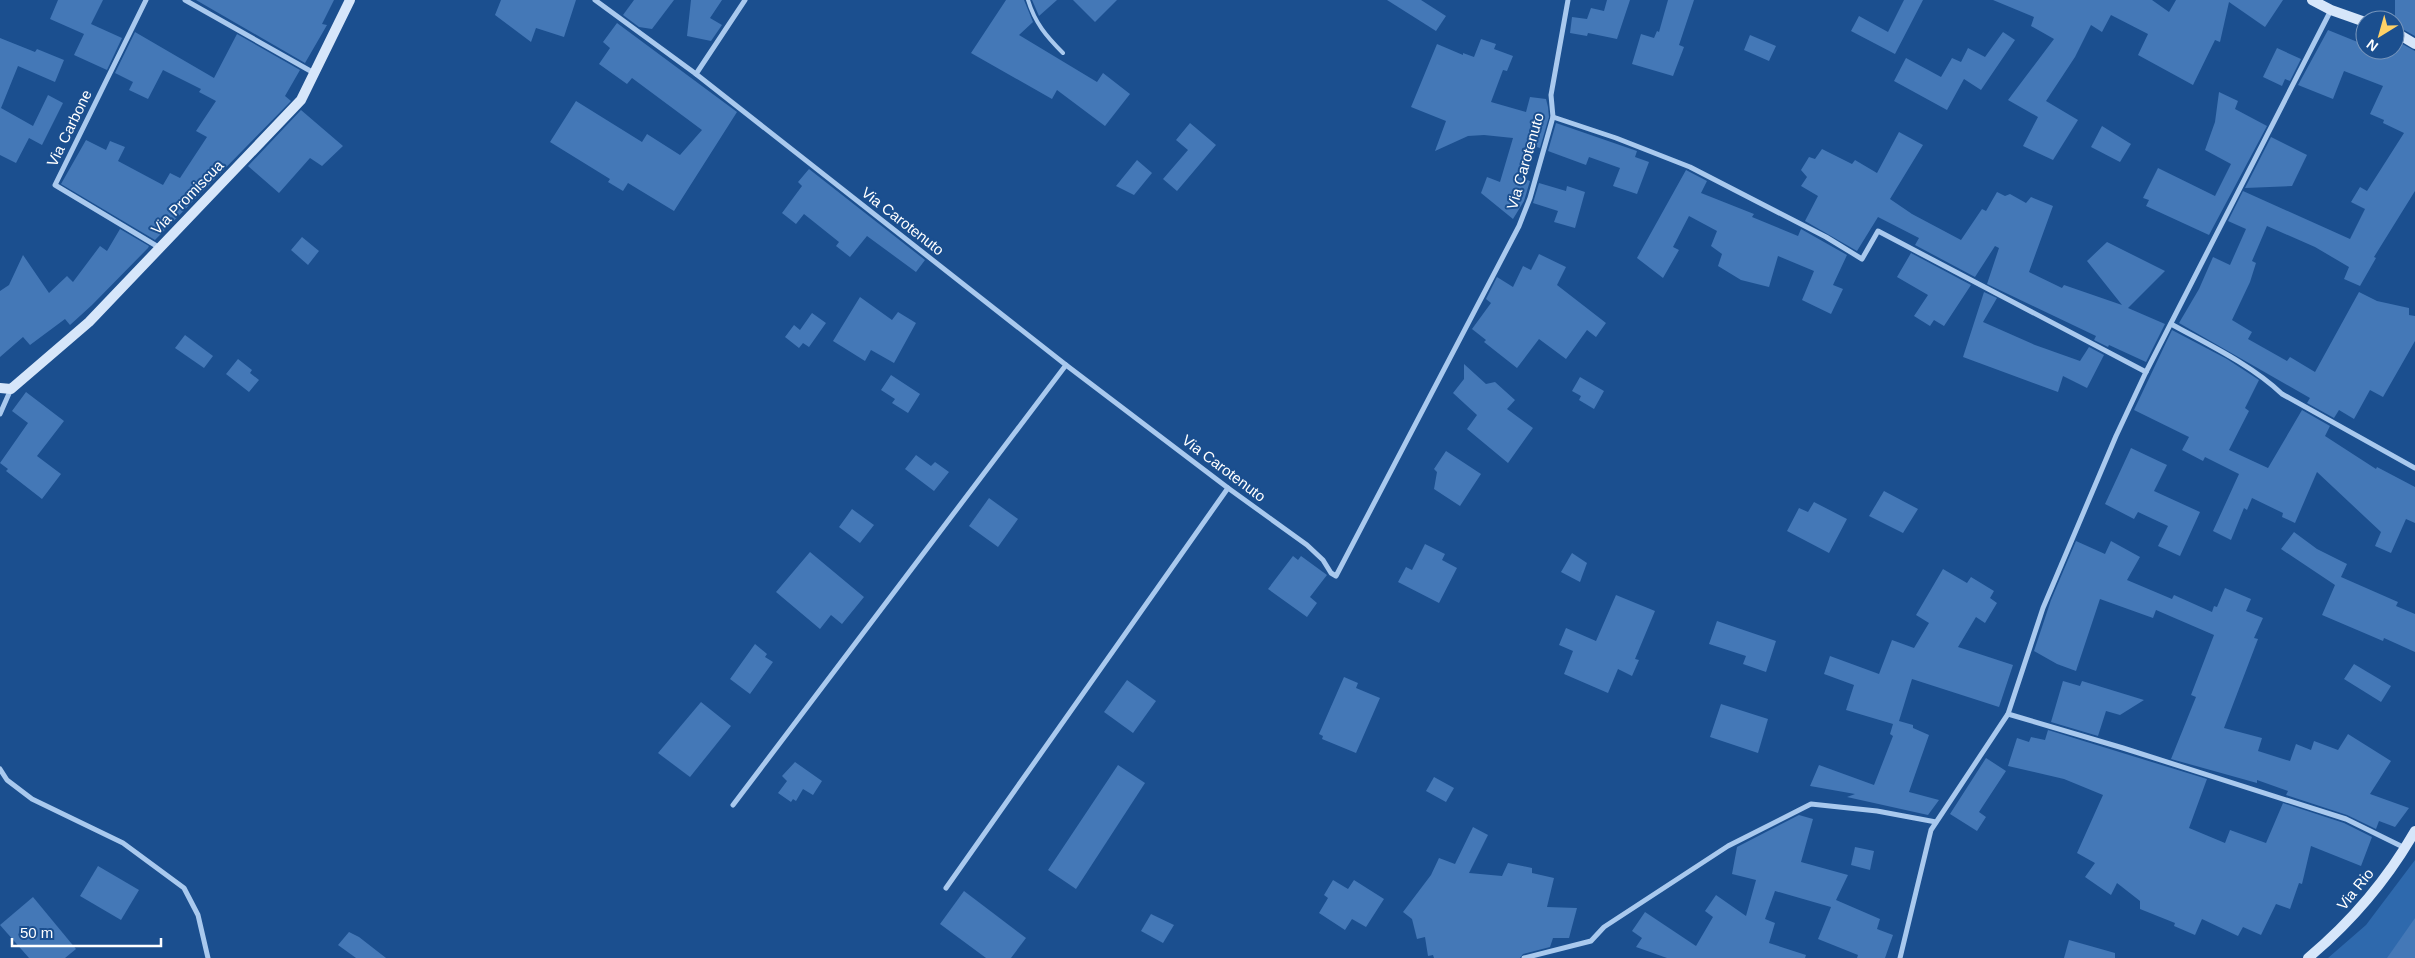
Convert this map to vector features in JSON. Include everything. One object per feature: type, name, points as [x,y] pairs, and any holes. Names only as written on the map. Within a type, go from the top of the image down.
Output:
[{"type":"street","name":"Via Carbone","points":[[146,0],[55,185],[160,248]]},
{"type":"street","points":[[185,0],[314,73]]},
{"type":"street","name":"Via Promiscua","points":[[11,388],[89,322],[301,100],[350,0]]},
{"type":"street","name":"Via Carotenuto","points":[[595,0],[696,74],[1066,365],[1228,488],[1307,545],[1323,560],[1331,573],[1336,576],[1519,226],[1530,198],[1553,117],[1551,95],[1568,0]]},
{"type":"street","points":[[696,74],[745,0]]},
{"type":"street","points":[[2312,0],[2330,10],[2355,19]]},
{"type":"street","points":[[1900,958],[1931,830],[2008,714],[2043,608],[2116,436],[2146,372],[2330,10]]},
{"type":"street","points":[[1553,117],[1616,138],[1690,167],[1826,237],[1862,259],[1878,231],[2146,372]]},
{"type":"street","points":[[2171,324],[2234,359],[2270,383],[2282,394],[2415,468]]},
{"type":"street","points":[[733,805],[1066,365]]},
{"type":"street","points":[[0,388],[11,388],[0,414]]},
{"type":"street","points":[[946,888],[1228,488]]},
{"type":"street","points":[[2008,714],[2131,750],[2346,819],[2405,849]]},
{"type":"street","points":[[0,769],[7,780],[32,798],[123,843],[184,888],[198,915],[208,958]]},
{"type":"street","points":[[1524,958],[1591,941],[1604,928],[1728,846],[1811,804],[1878,811],[1936,822]]},
{"type":"street","name":"Via Rio","points":[[2308,958],[2336,935],[2362,907],[2405,849],[2415,831]]},
{"type":"lane","points":[[1028,0],[1033,17],[1042,32],[1063,53]]},
{"type":"shaded area","points":[[2415,860],[2415,958],[2328,958],[2366,925]]},
{"type":"building","points":[[58,0],[103,0],[91,24],[122,38],[107,70],[74,55],[84,34],[50,19]]},
{"type":"building","points":[[196,0],[334,0],[322,24],[327,25],[305,63]]},
{"type":"building","points":[[501,0],[576,0],[564,37],[536,28],[531,42],[495,15]]},
{"type":"building","points":[[634,0],[674,0],[652,29],[639,27],[623,15]]},
{"type":"building","points":[[691,0],[722,0],[710,18],[722,25],[711,41],[687,36]]},
{"type":"building","points":[[1006,0],[1024,0],[1033,22],[1019,35],[1097,82],[1103,73],[1130,94],[1105,126],[1057,90],[1052,99],[971,53]]},
{"type":"building","points":[[1032,0],[1057,0],[1039,16]]},
{"type":"building","points":[[1073,0],[1117,0],[1095,22]]},
{"type":"building","points":[[1387,0],[1421,0],[1446,16],[1436,31]]},
{"type":"building","points":[[1607,0],[1630,0],[1617,39],[1588,33],[1587,36],[1570,33],[1572,17],[1587,19],[1591,8],[1604,11]]},
{"type":"building","points":[[1668,0],[1694,0],[1679,45],[1684,47],[1673,76],[1632,64],[1641,34],[1654,38],[1657,31],[1659,32]]},
{"type":"building","points":[[1904,0],[1923,0],[1895,54],[1851,31],[1859,16],[1888,32]]},
{"type":"building","points":[[1993,0],[2152,0],[2169,12],[2176,0],[2283,0],[2265,27],[2229,2],[2220,42],[2215,40],[2193,85],[2138,55],[2148,34],[2111,15],[2102,32],[2091,25],[2075,57],[2046,101],[2078,120],[2053,160],[2023,146],[2038,117],[2008,100],[2054,39],[2031,26],[2034,17]]},
{"type":"building","points":[[2395,0],[2415,0],[2415,36],[2405,30],[2405,10],[2395,10]]},
{"type":"building","points":[[617,23],[737,112],[674,211],[628,183],[623,191],[608,182],[610,179],[550,142],[576,101],[642,142],[647,134],[680,155],[702,130],[632,78],[627,84],[599,64],[610,48],[603,42]]},
{"type":"building","points":[[2328,30],[2355,41],[2355,60],[2405,60],[2405,46],[2415,51],[2415,191],[2374,257],[2376,258],[2360,286],[2344,279],[2349,267],[2315,247],[2267,226],[2252,261],[2256,263],[2250,282],[2232,320],[2252,332],[2248,339],[2287,361],[2290,357],[2315,372],[2359,292],[2377,301],[2409,308],[2409,315],[2415,316],[2415,341],[2383,397],[2370,390],[2354,419],[2339,410],[2334,418],[2307,403],[2310,398],[2179,323],[2199,289],[2213,257],[2230,265],[2246,229],[2228,221],[2243,191],[2350,239],[2365,209],[2351,202],[2360,187],[2367,191],[2404,133],[2383,123],[2384,120],[2370,114],[2383,86],[2344,71],[2333,99],[2298,85]]},
{"type":"building","points":[[135,32],[214,78],[237,34],[300,70],[285,96],[291,101],[155,240],[61,184],[86,140],[106,150],[110,141],[125,147],[118,161],[163,185],[170,173],[180,178],[207,137],[196,131],[216,101],[199,92],[201,89],[163,70],[148,99],[129,90],[133,82],[115,73]]},
{"type":"building","points":[[2003,32],[2015,40],[1981,90],[1964,79],[1947,110],[1894,81],[1906,58],[1941,77],[1952,58],[1961,62],[1968,48],[1985,57]]},
{"type":"building","points":[[1750,35],[1776,46],[1769,61],[1744,50]]},
{"type":"building","points":[[0,38],[35,52],[37,49],[64,60],[55,82],[18,66],[1,108],[33,126],[48,95],[63,103],[42,145],[29,138],[16,163],[0,155]]},
{"type":"building","points":[[1481,39],[1496,44],[1494,49],[1513,56],[1507,71],[1503,70],[1491,102],[1526,112],[1530,97],[1546,99],[1548,107],[1549,117],[1540,148],[1531,145],[1519,177],[1530,181],[1524,201],[1513,219],[1481,193],[1487,177],[1500,182],[1513,138],[1484,135],[1468,136],[1435,151],[1446,121],[1411,107],[1437,44],[1463,55],[1463,53],[1474,57]]},
{"type":"building","points":[[2277,48],[2301,59],[2290,81],[2285,79],[2282,86],[2263,77]]},
{"type":"building","points":[[2219,92],[2238,101],[2235,109],[2267,126],[2209,235],[2146,206],[2149,200],[2143,198],[2158,168],[2215,196],[2231,164],[2205,150],[2215,122]]},
{"type":"building","points":[[301,110],[343,146],[322,166],[310,158],[279,193],[248,166]]},
{"type":"building","points":[[1190,123],[1216,145],[1177,191],[1163,179],[1188,150],[1176,140]]},
{"type":"building","points":[[1556,123],[1637,151],[1635,157],[1649,162],[1637,194],[1613,186],[1620,168],[1589,157],[1586,165],[1548,151]]},
{"type":"building","points":[[2102,126],[2131,144],[2120,162],[2091,147]]},
{"type":"building","points":[[1899,132],[1923,145],[1890,199],[1912,214],[1961,240],[1982,209],[1986,211],[1997,192],[2005,196],[2010,194],[2026,203],[2031,197],[2053,206],[2029,272],[2062,288],[2064,285],[2122,305],[2087,261],[2107,242],[2165,271],[2128,308],[2165,324],[2146,362],[2109,345],[2108,347],[2094,340],[2096,336],[1987,284],[1999,248],[1995,246],[1975,277],[1915,245],[1919,238],[1878,217],[1857,251],[1805,221],[1818,196],[1801,186],[1807,177],[1801,170],[1809,157],[1815,159],[1822,149],[1852,164],[1855,160],[1877,173]]},
{"type":"building","points":[[2271,137],[2307,155],[2292,186],[2245,188]]},
{"type":"building","points":[[1137,160],[1152,173],[1134,195],[1116,186]]},
{"type":"building","points":[[809,169],[925,260],[916,272],[867,236],[850,257],[836,246],[839,242],[804,214],[796,224],[782,213],[802,186],[798,182]]},
{"type":"building","points":[[1686,170],[1707,181],[1701,193],[1754,214],[1752,217],[1798,236],[1801,229],[1847,255],[1833,285],[1843,289],[1831,314],[1802,300],[1814,271],[1778,256],[1769,287],[1741,280],[1718,266],[1722,254],[1711,246],[1717,231],[1689,216],[1673,247],[1679,250],[1663,278],[1637,258]]},
{"type":"building","points":[[1539,183],[1566,191],[1567,186],[1585,192],[1575,228],[1554,222],[1558,211],[1533,203]]},
{"type":"building","points":[[120,229],[149,246],[148,248],[70,325],[65,319],[30,345],[23,337],[0,357],[0,291],[9,285],[23,255],[49,293],[67,276],[73,282],[100,246],[107,251]]},
{"type":"building","points":[[302,237],[319,251],[308,265],[291,250]]},
{"type":"building","points":[[1911,253],[1971,285],[1944,326],[1934,320],[1930,326],[1914,316],[1928,295],[1897,277]]},
{"type":"building","points":[[1539,254],[1566,267],[1557,285],[1606,323],[1596,337],[1587,330],[1566,359],[1539,339],[1517,368],[1484,342],[1486,340],[1472,329],[1491,303],[1486,299],[1497,277],[1513,287],[1523,266],[1531,270]]},
{"type":"building","points":[[1984,292],[1997,298],[1983,322],[2035,345],[2080,361],[2089,347],[2104,355],[2087,388],[2063,376],[2058,392],[1963,357]]},
{"type":"building","points":[[860,297],[892,320],[898,312],[916,323],[894,363],[871,350],[865,361],[833,341]]},
{"type":"building","points":[[812,313],[826,323],[809,347],[803,343],[799,348],[785,337],[794,325],[800,330]]},
{"type":"building","points":[[2172,330],[2227,359],[2259,380],[2245,408],[2249,411],[2229,450],[2268,468],[2302,410],[2330,426],[2325,436],[2376,469],[2377,467],[2415,487],[2415,523],[2406,519],[2391,553],[2375,546],[2381,532],[2317,472],[2295,523],[2282,517],[2283,513],[2252,498],[2247,510],[2244,508],[2231,540],[2213,531],[2239,474],[2205,457],[2203,461],[2182,450],[2189,437],[2134,410]]},
{"type":"building","points":[[185,335],[213,356],[204,368],[175,348]]},
{"type":"building","points":[[238,359],[252,370],[250,373],[259,380],[249,392],[226,374]]},
{"type":"building","points":[[1464,364],[1486,384],[1495,382],[1515,400],[1507,409],[1533,428],[1508,463],[1467,429],[1477,415],[1453,393],[1464,379]]},
{"type":"building","points":[[891,375],[920,394],[908,413],[892,403],[895,399],[881,390]]},
{"type":"building","points":[[1580,377],[1604,391],[1594,409],[1579,400],[1581,396],[1572,391]]},
{"type":"building","points":[[26,392],[64,421],[37,456],[61,474],[42,499],[6,471],[8,469],[0,463],[28,423],[12,411]]},
{"type":"building","points":[[2131,448],[2167,465],[2154,491],[2200,512],[2180,556],[2158,546],[2168,526],[2138,512],[2134,519],[2105,504]]},
{"type":"building","points":[[1446,451],[1481,474],[1460,506],[1434,489],[1437,472],[1434,469]]},
{"type":"building","points":[[916,455],[931,466],[935,462],[949,472],[934,491],[905,469]]},
{"type":"building","points":[[1884,491],[1918,509],[1903,533],[1869,516]]},
{"type":"building","points":[[989,498],[1018,519],[998,547],[969,526]]},
{"type":"building","points":[[1814,502],[1847,519],[1829,553],[1787,531],[1799,508],[1808,512]]},
{"type":"building","points":[[852,509],[874,525],[860,543],[839,527]]},
{"type":"building","points":[[2294,532],[2317,549],[2347,564],[2341,577],[2398,602],[2396,606],[2415,614],[2415,652],[2384,638],[2383,641],[2322,615],[2335,585],[2281,549]]},
{"type":"building","points":[[2076,541],[2105,554],[2111,541],[2140,557],[2127,580],[2172,599],[2174,595],[2212,612],[2214,606],[2217,607],[2225,588],[2251,599],[2246,611],[2263,618],[2254,638],[2258,639],[2224,728],[2262,738],[2258,751],[2290,761],[2296,744],[2311,750],[2314,741],[2338,750],[2348,734],[2391,761],[2370,794],[2409,808],[2395,827],[2379,821],[2376,829],[2347,815],[2286,795],[2288,791],[2257,780],[2257,783],[2171,759],[2196,697],[2191,695],[2214,635],[2156,610],[2153,618],[2100,599],[2076,671],[2057,664],[2034,651],[2051,600]]},
{"type":"building","points":[[1425,544],[1445,554],[1442,560],[1457,568],[1439,603],[1398,582],[1406,567],[1412,570]]},
{"type":"building","points":[[810,552],[864,597],[842,624],[831,615],[820,629],[776,592]]},
{"type":"building","points":[[1572,553],[1587,563],[1580,582],[1561,572]]},
{"type":"building","points":[[1293,556],[1298,560],[1301,556],[1327,575],[1310,597],[1317,603],[1307,617],[1268,589]]},
{"type":"building","points":[[1943,569],[1967,583],[1971,577],[1994,591],[1990,598],[1997,603],[1985,623],[1976,617],[1958,647],[2013,665],[1999,707],[1912,679],[1899,721],[1913,725],[1913,728],[1929,735],[1909,792],[1939,800],[1928,815],[1847,797],[1855,794],[1810,786],[1819,765],[1874,785],[1893,736],[1890,734],[1893,724],[1846,710],[1854,685],[1824,674],[1830,656],[1879,674],[1892,640],[1914,648],[1929,623],[1916,615]]},
{"type":"building","points":[[1616,595],[1655,611],[1635,659],[1639,660],[1632,676],[1618,669],[1608,693],[1564,674],[1573,651],[1559,645],[1566,628],[1596,641]]},
{"type":"building","points":[[1717,621],[1776,641],[1766,672],[1743,664],[1746,656],[1709,644]]},
{"type":"building","points":[[755,644],[767,654],[765,657],[773,662],[750,694],[730,679]]},
{"type":"building","points":[[2354,664],[2391,686],[2381,702],[2344,679]]},
{"type":"building","points":[[1344,677],[1358,683],[1356,688],[1380,698],[1356,753],[1322,739],[1323,736],[1319,734]]},
{"type":"building","points":[[1127,680],[1156,701],[1133,733],[1104,712]]},
{"type":"building","points":[[2063,681],[2080,686],[2082,681],[2144,700],[2120,715],[2106,711],[2098,736],[2051,722]]},
{"type":"building","points":[[701,702],[731,726],[690,777],[658,753]]},
{"type":"building","points":[[1721,704],[1768,719],[1758,753],[1710,737]]},
{"type":"building","points":[[2048,730],[2207,779],[2189,828],[2225,843],[2230,830],[2266,843],[2283,803],[2344,823],[2372,837],[2361,866],[2311,846],[2302,884],[2299,883],[2290,909],[2276,904],[2261,935],[2243,927],[2238,936],[2202,919],[2195,935],[2174,926],[2175,923],[2140,909],[2140,901],[2117,883],[2111,895],[2085,877],[2095,863],[2077,853],[2103,795],[2064,779],[2008,766],[2017,738],[2029,742],[2031,737],[2045,740]]},
{"type":"building","points":[[1986,758],[2006,771],[1979,812],[1986,817],[1977,831],[1950,814]]},
{"type":"building","points":[[795,762],[822,781],[813,795],[803,789],[796,801],[793,799],[791,802],[778,793],[787,781],[782,776]]},
{"type":"building","points":[[1118,765],[1145,783],[1076,889],[1048,870]]},
{"type":"building","points":[[1434,777],[1454,788],[1446,802],[1426,791]]},
{"type":"building","points":[[1799,815],[1813,819],[1801,862],[1848,875],[1836,900],[1880,919],[1877,929],[1893,935],[1885,958],[1857,958],[1858,955],[1818,939],[1831,907],[1775,891],[1765,919],[1775,923],[1769,943],[1806,955],[1805,958],[1667,958],[1636,947],[1642,938],[1632,931],[1645,912],[1696,946],[1713,917],[1705,911],[1716,895],[1746,916],[1756,880],[1732,874],[1737,847]]},
{"type":"building","points":[[1473,827],[1488,835],[1469,873],[1502,876],[1508,863],[1532,868],[1532,873],[1554,878],[1547,907],[1577,908],[1569,938],[1553,938],[1550,947],[1523,954],[1520,958],[1434,958],[1433,955],[1428,956],[1425,937],[1417,939],[1412,919],[1403,912],[1431,875],[1439,858],[1455,864]]},
{"type":"building","points":[[1855,847],[1874,851],[1870,870],[1851,865]]},
{"type":"building","points":[[98,866],[139,890],[121,920],[80,896]]},
{"type":"building","points":[[1333,880],[1348,889],[1354,880],[1384,899],[1366,927],[1352,919],[1345,930],[1319,913],[1328,898],[1324,895]]},
{"type":"building","points":[[964,891],[1026,938],[1011,958],[986,958],[940,924]]},
{"type":"building","points":[[33,897],[76,949],[65,958],[29,958],[0,925]]},
{"type":"building","points":[[1151,914],[1174,925],[1163,943],[1141,931]]},
{"type":"building","points":[[2415,918],[2415,958],[2387,958]]},
{"type":"building","points":[[349,932],[359,937],[386,958],[356,958],[338,945]]},
{"type":"building","points":[[2069,940],[2115,953],[2115,958],[2064,958]]}]
